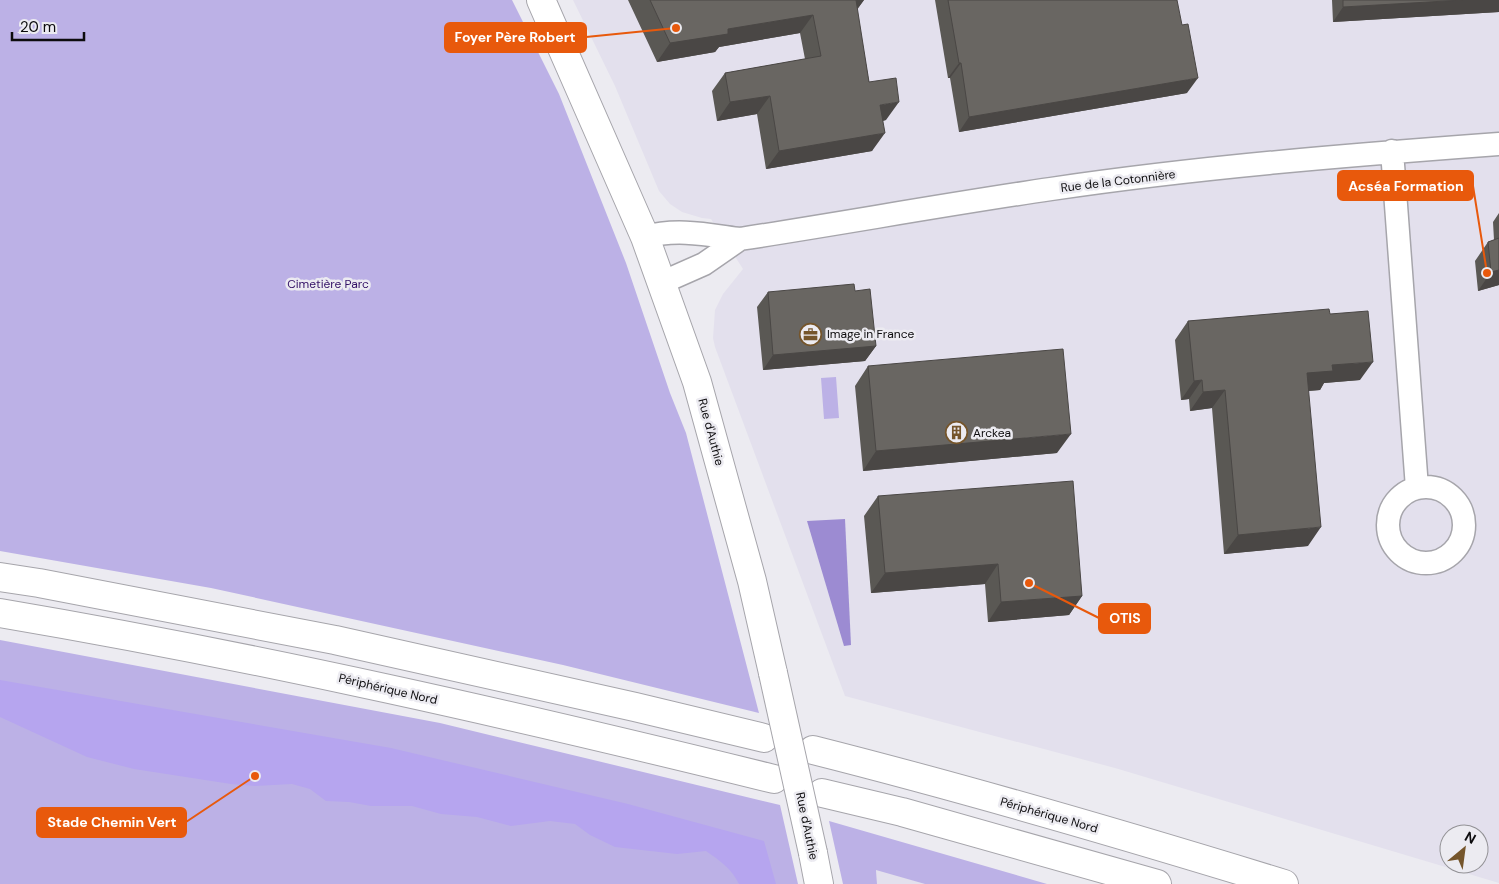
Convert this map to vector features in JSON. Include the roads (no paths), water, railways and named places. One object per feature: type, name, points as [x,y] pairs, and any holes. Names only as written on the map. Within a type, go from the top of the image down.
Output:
[{"type":"main road","name":"Rue d'Authie","points":[[542,0],[645,237],[697,382],[752,581],[819,884]]},
{"type":"main road","points":[[0,577],[336,640],[764,738]]},
{"type":"main road","name":"Périphérique Nord","points":[[0,612],[303,670],[616,740],[774,779]]},
{"type":"main road","name":"Périphérique Nord","points":[[813,750],[909,774],[1184,853],[1284,884]]},
{"type":"main road","points":[[822,793],[902,812],[1157,884]]},
{"type":"street","name":"Rue de la Cotonnière","points":[[645,237],[662,232],[675,232],[740,239],[1052,188],[1392,151],[1499,144]]},
{"type":"street","points":[[1392,151],[1417,488]]},
{"type":"street","name":"Rue de la Cotonnière","points":[[661,283],[704,264],[740,239]]},
{"type":"place","name":"Foyer Père Robert","points":[[676,28]]},
{"type":"place","name":"Acséa Formation","points":[[1487,273]]},
{"type":"place","name":"Image in France","points":[[811,334]]},
{"type":"place","name":"Arckea","points":[[957,433]]},
{"type":"place","name":"OTIS","points":[[1029,583]]},
{"type":"place","name":"Stade Chemin Vert","points":[[255,776]]},
{"type":"park label","name":"Cimetière Parc","points":[[328,284]]}]
